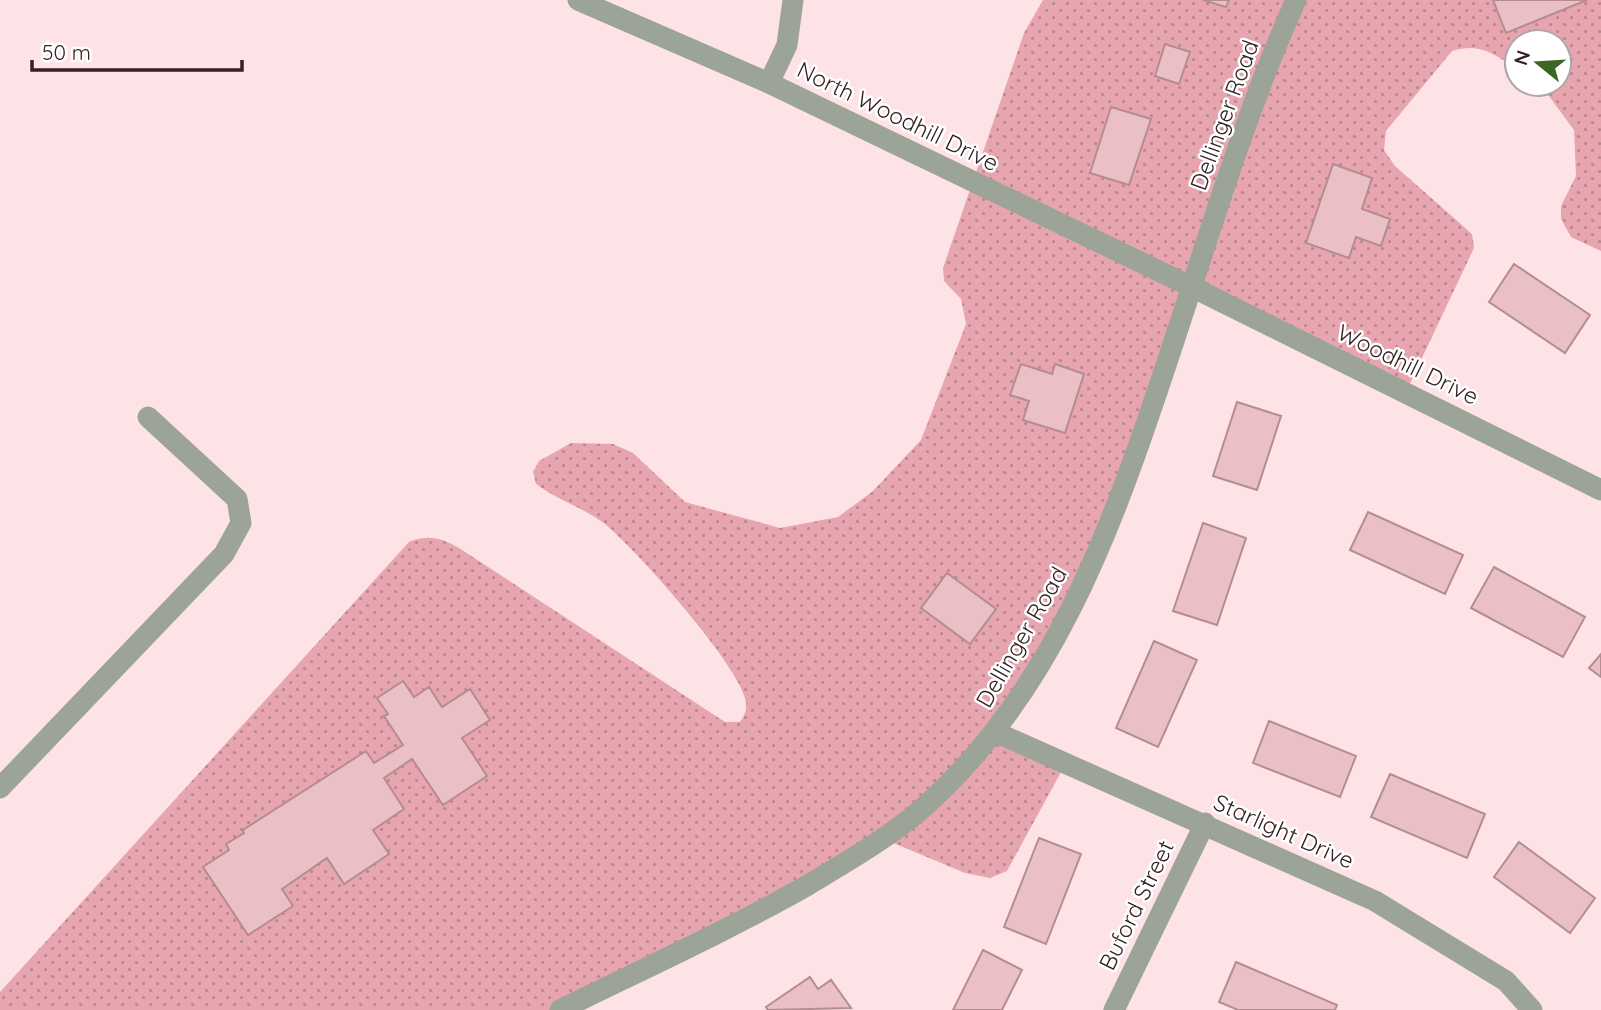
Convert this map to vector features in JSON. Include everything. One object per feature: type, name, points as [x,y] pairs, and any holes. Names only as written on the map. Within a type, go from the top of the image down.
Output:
[{"type":"street","name":"North Woodhill Drive","points":[[578,0],[769,83],[1192,287]]},
{"type":"street","points":[[769,83],[787,45],[793,0]]},
{"type":"street","name":"Dellinger Road","points":[[560,1010],[754,915],[884,839],[924,807],[995,732],[1038,668],[1076,603],[1122,498],[1273,51],[1296,0]]},
{"type":"street","name":"Woodhill Drive","points":[[1192,287],[1601,490]]},
{"type":"street","points":[[0,789],[224,554],[240,523],[237,499],[148,416]]},
{"type":"street","name":"Starlight Drive","points":[[995,732],[1375,901],[1506,981],[1532,1010]]},
{"type":"street","name":"Buford Street","points":[[1114,1010],[1205,824]]},
{"type":"shaded area","points":[[1043,0],[1601,0],[1601,251],[1571,237],[1561,219],[1561,206],[1576,176],[1574,130],[1550,98],[1573,98],[1573,28],[1503,28],[1503,60],[1479,49],[1452,51],[1386,131],[1384,150],[1395,166],[1472,234],[1474,248],[1405,394],[1193,287],[1122,498],[996,731],[1066,763],[1007,871],[990,878],[965,873],[884,839],[560,1010],[0,1010],[0,992],[409,542],[429,538],[453,545],[725,722],[740,722],[746,703],[740,687],[727,664],[684,608],[616,534],[593,516],[536,484],[533,472],[539,461],[571,443],[613,444],[633,453],[685,502],[780,528],[838,517],[873,491],[921,440],[966,324],[961,299],[944,281],[943,268],[1024,33]]},
{"type":"building","points":[[1203,0],[1229,0],[1226,7]]},
{"type":"building","points":[[1493,0],[1587,0],[1518,28],[1504,28]]},
{"type":"building","points":[[1165,44],[1190,52],[1179,84],[1155,76]]},
{"type":"building","points":[[1111,107],[1151,119],[1129,185],[1090,173]]},
{"type":"building","points":[[1333,164],[1372,178],[1362,209],[1390,219],[1381,246],[1356,237],[1349,258],[1306,243]]},
{"type":"building","points":[[1514,264],[1590,315],[1565,353],[1489,302]]},
{"type":"building","points":[[1021,364],[1052,374],[1055,364],[1084,374],[1065,433],[1023,420],[1029,401],[1010,395]]},
{"type":"building","points":[[1237,402],[1281,416],[1257,490],[1213,476]]},
{"type":"building","points":[[1368,512],[1463,555],[1445,594],[1350,550]]},
{"type":"building","points":[[1203,523],[1246,538],[1217,625],[1173,611]]},
{"type":"building","points":[[1494,567],[1585,617],[1563,657],[1471,608]]},
{"type":"building","points":[[947,573],[996,609],[970,644],[921,608]]},
{"type":"building","points":[[1154,641],[1197,660],[1158,747],[1116,728]]},
{"type":"building","points":[[1601,654],[1601,677],[1589,668]]},
{"type":"building","points":[[403,681],[414,697],[429,687],[442,707],[470,689],[490,720],[462,738],[487,776],[443,805],[412,759],[384,778],[404,809],[373,830],[389,854],[344,884],[327,858],[282,889],[293,906],[248,935],[203,867],[229,850],[226,844],[244,833],[243,830],[366,751],[374,763],[403,745],[384,716],[388,714],[377,698]]},
{"type":"building","points":[[1269,721],[1356,756],[1340,797],[1253,763]]},
{"type":"building","points":[[1390,774],[1485,814],[1467,858],[1371,817]]},
{"type":"building","points":[[1039,838],[1081,854],[1046,944],[1004,927]]},
{"type":"building","points":[[1519,842],[1595,898],[1570,933],[1494,877]]},
{"type":"building","points":[[983,950],[1022,970],[1002,1010],[953,1010]]},
{"type":"building","points":[[1236,962],[1337,1005],[1335,1010],[1238,1010],[1219,1002]]},
{"type":"building","points":[[810,977],[818,989],[831,980],[851,1008],[768,1010],[766,1007]]}]
